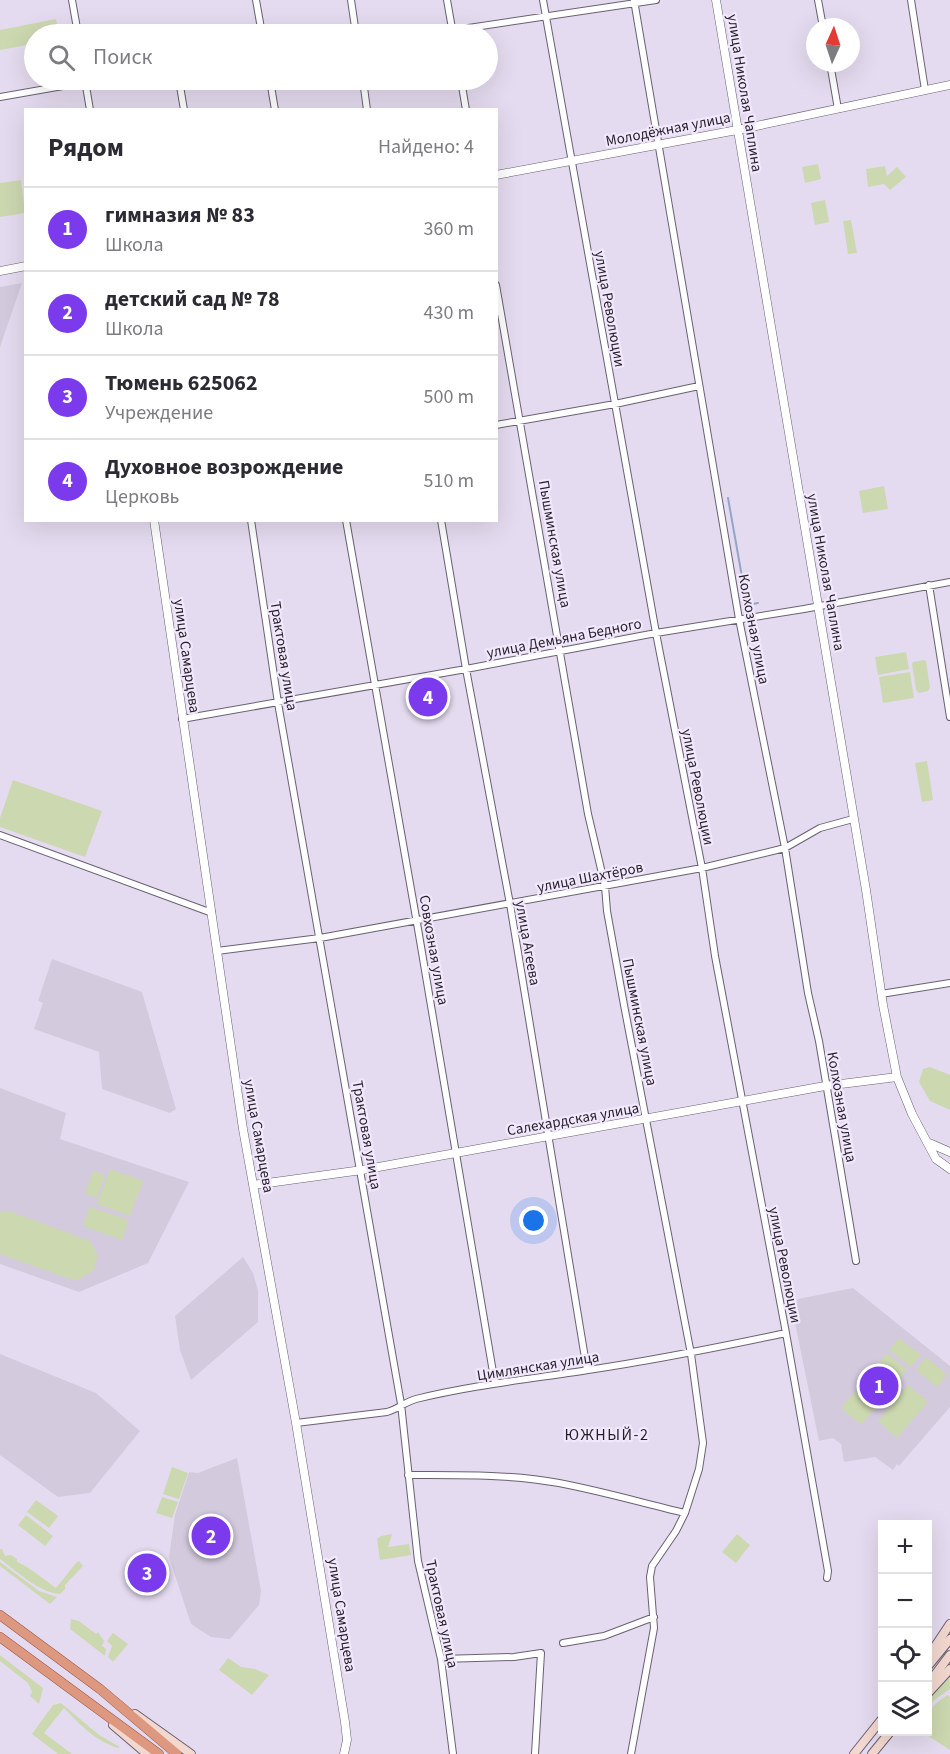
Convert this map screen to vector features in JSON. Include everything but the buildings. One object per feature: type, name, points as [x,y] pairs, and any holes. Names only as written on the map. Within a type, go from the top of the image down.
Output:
[{"type":"highway","points":[[0,1615],[100,1689],[177,1754]]},
{"type":"highway","points":[[0,1637],[159,1754]]},
{"type":"main road","points":[[932,1650],[950,1624]]},
{"type":"main road","points":[[932,1660],[950,1639]]},
{"type":"main road","points":[[929,1682],[950,1655]]},
{"type":"main road","points":[[932,1688],[950,1669]]},
{"type":"main road","points":[[100,1689],[191,1754]]},
{"type":"main road","points":[[85,1701],[147,1754]]},
{"type":"main road","points":[[854,1754],[878,1724]]},
{"type":"main road","points":[[872,1754],[887,1736]]},
{"type":"street","points":[[72,0],[76,24]]},
{"type":"street","points":[[256,0],[260,24]]},
{"type":"street","points":[[351,0],[355,24]]},
{"type":"street","points":[[447,0],[451,24]]},
{"type":"street","name":"улица Революции","points":[[543,0],[656,633],[702,868],[715,956],[812,1473],[828,1571],[827,1578]]},
{"type":"street","points":[[498,25],[656,0]]},
{"type":"street","name":"улица Николая Чаплина","points":[[716,0],[865,881],[881,994],[897,1077],[912,1113],[936,1159],[950,1169]]},
{"type":"street","points":[[818,0],[821,18]]},
{"type":"street","points":[[911,0],[925,90]]},
{"type":"street","name":"Колхозная улица","points":[[635,2],[738,619],[785,848],[808,993],[819,1041],[856,1261]]},
{"type":"street","points":[[832,72],[838,109]]},
{"type":"street","name":"Молодёжная улица","points":[[498,175],[737,130],[950,84]]},
{"type":"street","points":[[0,97],[35,90]]},
{"type":"street","points":[[87,90],[90,108]]},
{"type":"street","points":[[181,90],[184,108]]},
{"type":"street","points":[[272,90],[275,108]]},
{"type":"street","points":[[364,90],[367,108]]},
{"type":"street","points":[[463,90],[466,108]]},
{"type":"street","points":[[0,271],[24,266]]},
{"type":"street","name":"Пышминская улица","points":[[498,296],[588,814],[605,886],[607,911],[691,1354],[703,1443],[699,1469],[685,1513],[676,1531],[652,1566],[650,1577],[654,1628],[631,1754]]},
{"type":"street","points":[[498,424],[615,404],[699,386]]},
{"type":"street","name":"улица Самарцева","points":[[154,522],[243,1129],[296,1423],[345,1722],[347,1740],[344,1754]]},
{"type":"street","name":"Трактовая улица","points":[[250,522],[278,703],[362,1170],[401,1404],[418,1561],[441,1659],[453,1754]]},
{"type":"street","name":"Совхозная улица","points":[[346,522],[417,921],[495,1384]]},
{"type":"street","name":"улица Агеева","points":[[441,522],[510,904],[587,1370]]},
{"type":"street","name":"улица Демьяна Бедного","points":[[182,719],[950,582]]},
{"type":"street","points":[[929,585],[950,717]]},
{"type":"street","name":"улица Шахтёров","points":[[217,951],[320,938],[702,868],[785,848],[820,828],[853,819]]},
{"type":"street","points":[[0,835],[212,913]]},
{"type":"street","points":[[881,994],[950,983]]},
{"type":"street","name":"Салехардская улица","points":[[253,1185],[362,1170],[742,1103],[825,1086],[897,1077]]},
{"type":"street","points":[[929,1143],[950,1152]]},
{"type":"street","name":"Цимлянская улица","points":[[296,1423],[387,1412],[419,1398],[691,1354],[786,1333]]},
{"type":"street","points":[[408,1475],[494,1475],[540,1480],[685,1513]]},
{"type":"street","points":[[563,1643],[603,1636],[654,1617]]},
{"type":"street","points":[[441,1659],[514,1658],[541,1653],[535,1754]]},
{"type":"shaded area","points":[[22,283],[0,347],[0,287]]},
{"type":"shaded area","points":[[52,959],[142,992],[176,1109],[170,1113],[102,1089],[99,1052],[34,1029],[43,1003],[38,1001]]},
{"type":"shaded area","points":[[0,1088],[66,1113],[60,1139],[189,1182],[148,1263],[79,1292],[0,1264]]},
{"type":"shaded area","points":[[243,1257],[253,1273],[258,1291],[258,1322],[191,1380],[180,1350],[175,1316]]},
{"type":"shaded area","points":[[853,1288],[950,1366],[950,1407],[893,1470],[875,1457],[844,1462],[841,1444],[833,1438],[819,1441],[792,1308],[798,1299]]},
{"type":"shaded area","points":[[0,1354],[96,1393],[140,1431],[90,1493],[58,1497],[0,1455]]},
{"type":"shaded area","points":[[237,1458],[261,1591],[259,1605],[230,1639],[211,1637],[191,1624],[169,1557],[175,1515],[189,1472],[198,1473]]},
{"type":"green space","points":[[56,19],[57,24],[31,24]]},
{"type":"green space","points":[[24,25],[24,46],[0,50],[0,30]]},
{"type":"green space","points":[[818,164],[821,179],[805,183],[802,167]]},
{"type":"green space","points":[[885,166],[887,176],[897,167],[906,177],[890,190],[884,184],[868,187],[866,169]]},
{"type":"green space","points":[[21,180],[24,213],[0,217],[0,183]]},
{"type":"green space","points":[[825,200],[829,222],[815,225],[811,203]]},
{"type":"green space","points":[[851,220],[857,253],[848,254],[843,221]]},
{"type":"green space","points":[[884,486],[888,509],[863,513],[859,491]]},
{"type":"green space","points":[[906,652],[909,669],[878,675],[875,657]]},
{"type":"green space","points":[[924,660],[930,688],[928,691],[919,693],[916,690],[912,664]]},
{"type":"green space","points":[[910,672],[914,698],[883,703],[879,677]]},
{"type":"green space","points":[[927,761],[933,800],[922,802],[915,763]]},
{"type":"green space","points":[[13,780],[102,811],[85,857],[0,827],[0,818]]},
{"type":"green space","points":[[930,1067],[950,1075],[950,1110],[930,1101],[919,1082],[923,1069]]},
{"type":"green space","points":[[110,1169],[143,1181],[130,1216],[97,1204]]},
{"type":"green space","points":[[93,1171],[105,1175],[97,1198],[85,1194]]},
{"type":"green space","points":[[90,1207],[129,1220],[122,1240],[83,1226]]},
{"type":"green space","points":[[9,1211],[90,1241],[98,1255],[94,1270],[78,1280],[70,1279],[0,1254],[0,1212]]},
{"type":"green space","points":[[899,1338],[921,1355],[911,1367],[889,1350]]},
{"type":"green space","points":[[887,1353],[907,1370],[861,1425],[841,1408]]},
{"type":"green space","points":[[926,1357],[947,1375],[937,1387],[916,1370]]},
{"type":"green space","points":[[908,1385],[928,1402],[897,1438],[878,1421]]},
{"type":"green space","points":[[172,1467],[188,1473],[179,1499],[163,1494]]},
{"type":"green space","points":[[162,1497],[178,1502],[172,1518],[156,1513]]},
{"type":"green space","points":[[36,1500],[58,1516],[49,1528],[27,1512]]},
{"type":"green space","points":[[26,1515],[53,1536],[45,1546],[18,1525]]},
{"type":"green space","points":[[392,1534],[388,1547],[409,1544],[411,1555],[380,1560],[377,1539]]},
{"type":"green space","points":[[737,1534],[750,1545],[736,1563],[722,1552]]},
{"type":"green space","points":[[0,1549],[5,1556],[11,1555],[17,1559],[17,1562],[56,1588],[76,1563],[79,1561],[83,1566],[65,1585],[65,1589],[60,1594],[44,1590],[28,1581],[0,1559]]},
{"type":"green space","points":[[0,1562],[39,1591],[57,1597],[50,1604],[0,1566]]},
{"type":"green space","points":[[71,1619],[79,1621],[96,1634],[98,1632],[104,1641],[102,1646],[106,1649],[105,1656],[70,1629]]},
{"type":"green space","points":[[113,1633],[128,1644],[113,1662],[108,1657],[112,1646],[107,1641]]},
{"type":"green space","points":[[0,1655],[43,1688],[39,1704],[30,1696],[32,1692],[28,1683],[0,1661]]},
{"type":"green space","points":[[228,1658],[241,1667],[255,1669],[269,1675],[252,1695],[219,1670]]},
{"type":"green space","points":[[950,1673],[950,1689],[932,1703],[932,1696]]},
{"type":"green space","points":[[948,1695],[950,1697],[950,1750],[928,1736],[932,1736],[932,1709],[937,1702]]},
{"type":"green space","points":[[61,1703],[99,1735],[120,1747],[110,1745],[96,1737],[64,1708],[44,1733],[72,1754],[58,1754],[32,1734],[53,1705]]},
{"type":"waterway","points":[[728,498],[747,605],[758,603]]},
{"type":"place","name":"Духовное возрождение","points":[[428,697]]},
{"type":"place","name":"гимназия № 83","points":[[879,1386]]},
{"type":"place","name":"детский сад № 78","points":[[211,1536]]},
{"type":"place","name":"Тюмень 625062","points":[[147,1573]]},
{"type":"district","name":"ЮЖНЫЙ-2","points":[[607,1434]]}]
